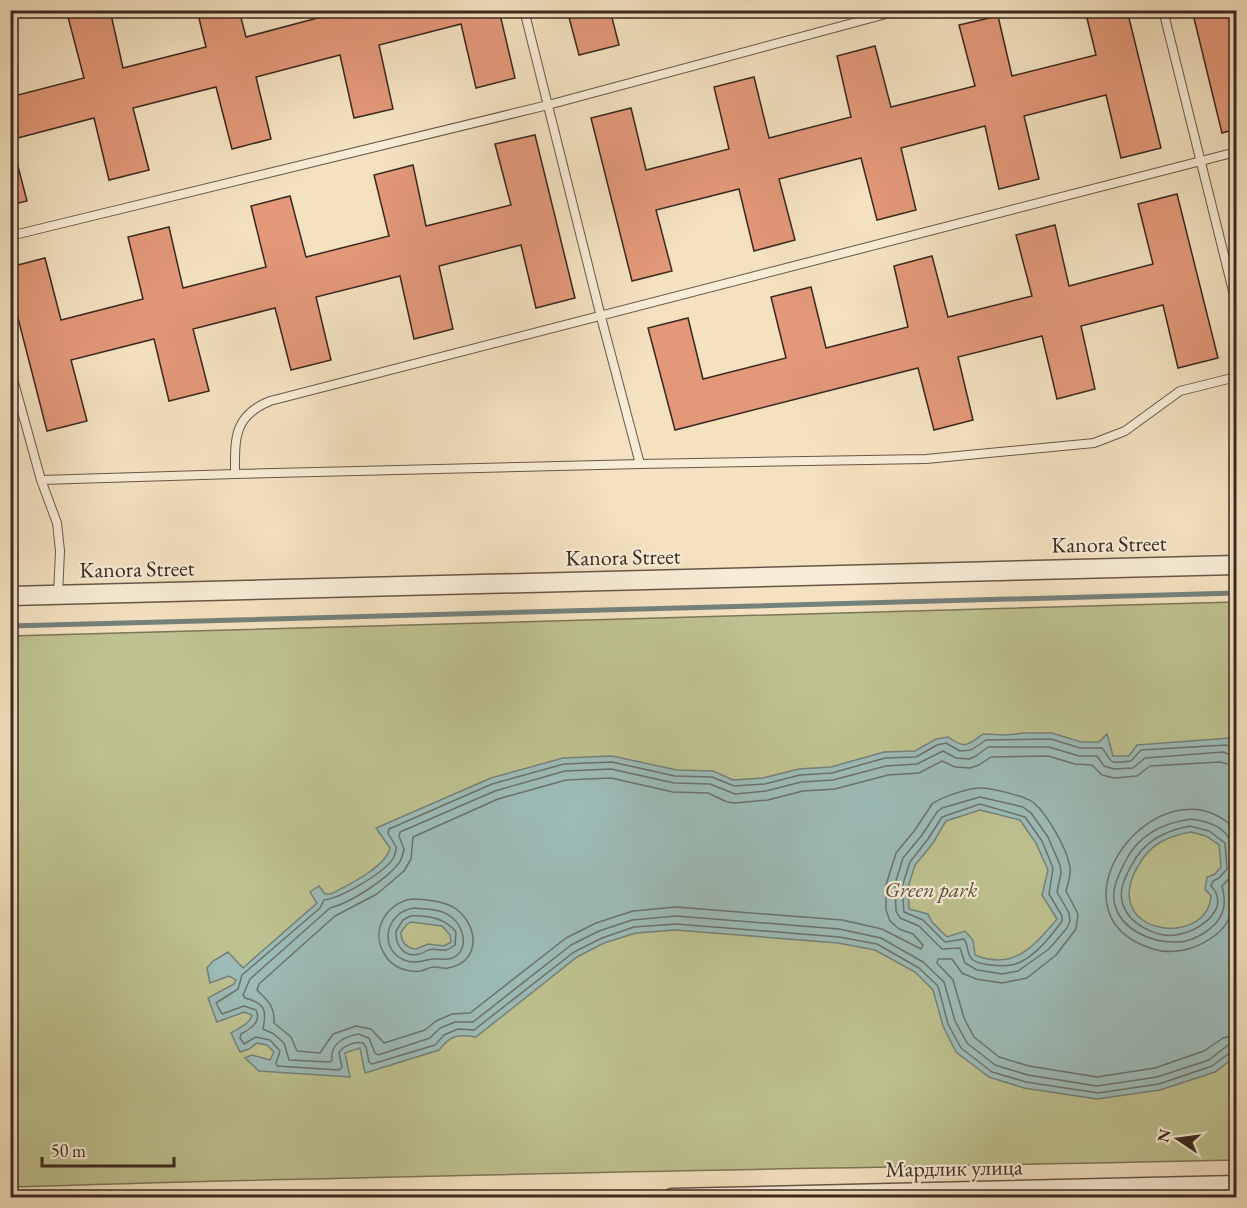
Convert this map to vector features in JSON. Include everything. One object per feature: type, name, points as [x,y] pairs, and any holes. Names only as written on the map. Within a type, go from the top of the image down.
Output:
[{"type":"street","name":"Kanora Street","points":[[10,596],[1236,565]]},
{"type":"street","name":"Мардлик улица","points":[[672,1197],[1236,1185]]},
{"type":"lane","points":[[524,10],[640,464]]},
{"type":"lane","points":[[10,236],[548,105],[901,10]]},
{"type":"lane","points":[[1163,10],[1236,303]]},
{"type":"lane","points":[[235,474],[239,428],[247,414],[262,404],[1236,152]]},
{"type":"lane","points":[[10,368],[41,480],[57,523],[60,551],[58,595]]},
{"type":"lane","points":[[41,480],[926,459],[1094,443],[1125,431],[1180,391],[1236,377]]},
{"type":"green space","name":"Green park","points":[[1236,602],[1236,1160],[470,1175],[11,1187],[10,636]]},
{"type":"water","points":[[1052,733],[1081,742],[1099,742],[1107,734],[1113,756],[1129,756],[1137,745],[1230,738],[1236,746],[1236,1056],[1215,1072],[1160,1090],[1097,1099],[1024,1088],[989,1077],[956,1052],[943,1026],[933,990],[915,972],[875,950],[838,943],[675,930],[636,933],[604,943],[577,957],[476,1037],[455,1037],[447,1041],[439,1050],[365,1073],[360,1048],[345,1053],[350,1077],[259,1071],[245,1058],[252,1055],[270,1060],[274,1052],[267,1045],[257,1043],[240,1052],[231,1033],[247,1023],[252,1015],[244,1012],[217,1022],[208,998],[234,984],[236,980],[229,976],[210,983],[207,968],[213,961],[228,952],[243,968],[317,903],[310,892],[319,886],[325,894],[331,894],[365,875],[381,862],[390,848],[376,828],[491,778],[563,758],[612,756],[677,770],[713,771],[733,780],[763,778],[799,769],[831,767],[884,752],[915,751],[936,739],[948,737],[958,743],[966,744],[983,734]],"holes":[[[980,810],[1020,820],[1036,843],[1048,870],[1042,895],[1057,919],[1022,953],[1001,960],[975,955],[973,940],[965,931],[947,937],[932,922],[928,914],[909,909],[908,887],[915,865],[933,843],[946,821]],[[1191,832],[1206,836],[1219,845],[1221,867],[1215,874],[1207,877],[1205,889],[1211,896],[1205,913],[1192,923],[1176,928],[1158,927],[1142,920],[1132,907],[1129,889],[1138,866],[1148,852],[1160,842]],[[411,922],[442,926],[450,935],[451,942],[444,946],[428,944],[416,949],[409,947],[403,942],[401,936],[407,924]]]},
{"type":"building","points":[[93,10],[110,10],[123,68],[206,47],[197,10],[239,10],[246,37],[329,15],[328,10],[499,10],[515,78],[476,88],[461,24],[379,45],[393,109],[354,118],[340,55],[256,77],[271,139],[232,149],[216,87],[133,108],[149,170],[109,180],[94,118],[10,140],[10,97],[84,78],[68,17]]},
{"type":"building","points":[[567,10],[610,10],[619,45],[579,55]]},
{"type":"building","points":[[1085,10],[1127,10],[1161,148],[1121,158],[1106,95],[1024,116],[1039,179],[999,189],[985,126],[901,148],[916,210],[877,220],[861,158],[779,179],[795,240],[754,251],[739,189],[656,210],[672,271],[632,281],[591,118],[631,108],[646,170],[729,149],[714,87],[754,77],[769,138],[851,117],[837,56],[875,46],[891,107],[975,86],[959,25],[998,16],[1012,76],[1096,55]]},
{"type":"building","points":[[1192,10],[1233,10],[1236,26],[1236,129],[1222,133]]},
{"type":"building","points":[[535,135],[575,298],[536,308],[521,245],[439,266],[453,329],[414,339],[400,276],[316,297],[331,360],[291,370],[275,308],[193,329],[209,391],[169,401],[154,339],[71,360],[87,421],[47,431],[10,287],[10,267],[45,258],[61,320],[143,299],[128,237],[169,227],[183,288],[266,267],[251,206],[290,196],[306,257],[389,236],[374,175],[413,165],[426,226],[511,205],[495,144]]},
{"type":"building","points":[[10,155],[15,155],[27,201],[10,205]]},
{"type":"building","points":[[1177,194],[1218,358],[1178,368],[1163,305],[1081,326],[1095,389],[1057,399],[1042,336],[958,357],[973,420],[934,430],[918,368],[675,430],[648,328],[688,318],[703,379],[786,358],[771,297],[811,287],[826,348],[908,327],[894,266],[932,256],[948,317],[1032,296],[1016,235],[1055,225],[1069,286],[1153,264],[1138,204]]},
{"type":"waterway","points":[[10,626],[1236,593]]}]
